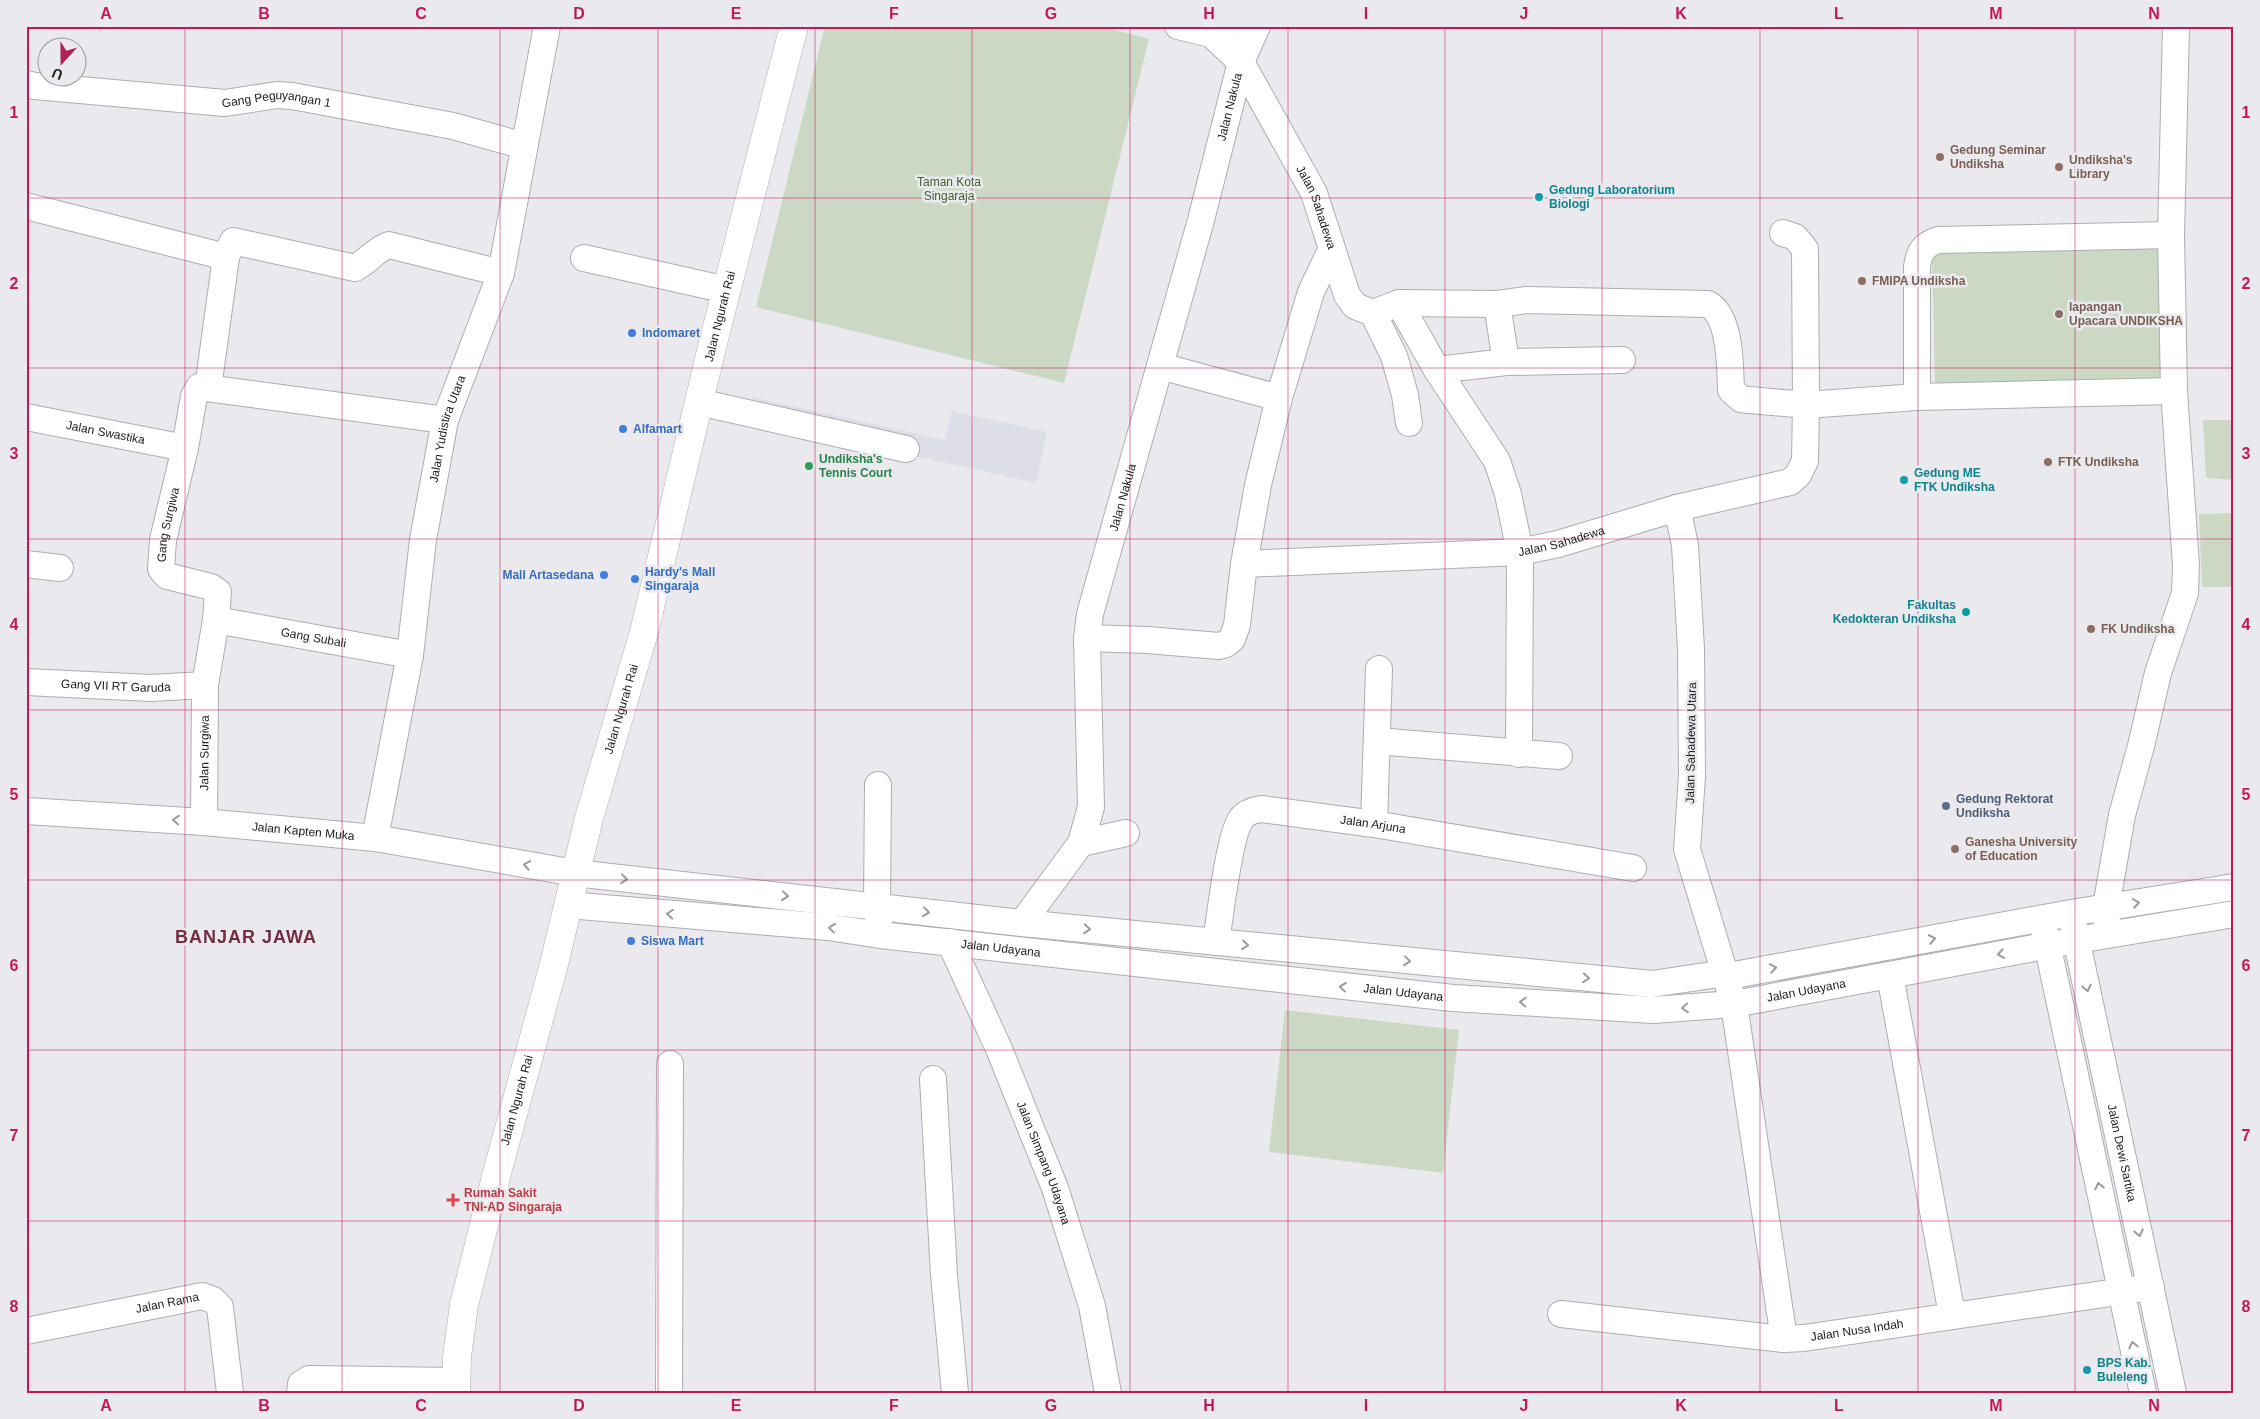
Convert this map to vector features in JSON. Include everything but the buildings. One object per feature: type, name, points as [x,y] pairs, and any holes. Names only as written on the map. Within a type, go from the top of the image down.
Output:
[{"type":"highway","name":"Jalan Ngurah Rai","points":[[456,1387],[457,1357],[464,1305],[500,1159],[554,964],[589,818],[644,632],[699,402],[794,26]]},
{"type":"street","name":"Jalan Yudistira Utara","points":[[375,838],[410,655],[423,540],[444,420],[501,272],[547,26]]},
{"type":"street","points":[[1178,26],[1211,34],[1236,26]]},
{"type":"street","name":"Jalan Nakula","points":[[1022,923],[1081,843],[1091,806],[1087,638],[1095,597],[1219,151],[1241,62],[1257,26]]},
{"type":"street","points":[[2108,935],[2106,907],[2122,815],[2158,673],[2185,593],[2186,564],[2174,391],[2171,235],[2176,26]]},
{"type":"street","name":"Jalan Sahadewa","points":[[1087,638],[1147,640],[1219,646],[1226,644],[1232,639],[1237,625],[1244,564],[1258,485],[1280,398],[1311,292],[1332,248],[1314,193],[1241,62],[1211,34]]},
{"type":"street","name":"Gang Peguyangan 1","points":[[26,84],[225,103],[276,95],[292,96],[453,126],[524,146]]},
{"type":"street","points":[[26,206],[229,249],[355,268],[364,264],[374,252],[389,245],[501,272]]},
{"type":"street","name":"Jalan Sahadewa","points":[[1244,564],[1520,552],[1558,544],[1677,508],[1790,482],[1798,475],[1805,462],[1805,249],[1795,236],[1783,233]]},
{"type":"street","points":[[1918,397],[1917,267],[1918,255],[1927,243],[1938,240],[2171,235]]},
{"type":"street","points":[[1332,248],[1347,295],[1355,306],[1373,313],[1399,303],[1497,304],[1527,300],[1708,304],[1714,307],[1718,313],[1728,342],[1731,390],[1741,399],[1806,405],[1918,397],[2174,391]]},
{"type":"street","name":"Gang Surgiwa","points":[[205,685],[216,620],[218,592],[211,587],[166,576],[161,569],[163,540],[185,448],[194,396],[204,388],[229,249]]},
{"type":"street","points":[[584,258],[727,290]]},
{"type":"street","points":[[1399,303],[1437,370],[1497,461],[1508,494],[1520,552],[1519,754]]},
{"type":"street","points":[[1497,304],[1506,362]]},
{"type":"street","points":[[1373,313],[1394,356],[1405,395],[1409,423]]},
{"type":"street","points":[[1437,370],[1506,362],[1622,360]]},
{"type":"street","points":[[1160,366],[1280,398]]},
{"type":"street","points":[[204,388],[444,420]]},
{"type":"street","points":[[699,402],[906,449]]},
{"type":"street","name":"Jalan Swastika","points":[[26,417],[185,448]]},
{"type":"street","name":"Jalan Sahadewa Utara","points":[[1677,508],[1685,545],[1691,649],[1692,776],[1687,849],[1734,1004],[1784,1339]]},
{"type":"street","points":[[26,564],[60,568]]},
{"type":"street","name":"Gang Subali","points":[[216,620],[410,655]]},
{"type":"street","points":[[1374,824],[1379,669]]},
{"type":"street","name":"Gang VII RT Garuda","points":[[26,682],[150,688],[205,685]]},
{"type":"street","name":"Jalan Surgiwa","points":[[204,822],[205,685]]},
{"type":"street","points":[[1377,741],[1559,756]]},
{"type":"street","points":[[878,785],[877,906],[880,935]]},
{"type":"street","name":"Jalan Arjuna","points":[[1216,942],[1234,836],[1241,818],[1251,811],[1261,809],[1301,816],[1374,824],[1633,868]]},
{"type":"street","name":"Jalan Kapten Muka","points":[[26,811],[204,822],[375,838],[575,873]]},
{"type":"street","points":[[1081,843],[1126,834]]},
{"type":"street","points":[[575,873],[1022,923],[1652,984],[1725,973],[1734,975],[2071,913],[2234,887]]},
{"type":"street","name":"Jalan Udayana","points":[[568,905],[828,928],[1176,969],[1453,998],[1654,1010],[1734,1004],[2077,940],[2234,914]]},
{"type":"street","name":"Jalan Dewi Sartika","points":[[2071,913],[2173,1393]]},
{"type":"street","points":[[2042,919],[2143,1393]]},
{"type":"street","points":[[1176,969],[1179,938]]},
{"type":"street","name":"Jalan Simpang Udayana","points":[[950,942],[999,1049],[1055,1188],[1092,1306],[1108,1393]]},
{"type":"street","points":[[1453,998],[1456,966]]},
{"type":"street","points":[[1890,975],[1952,1315]]},
{"type":"street","points":[[670,1064],[670,1393]]},
{"type":"street","points":[[934,1079],[944,1275],[955,1393]]},
{"type":"street","name":"Jalan Nusa Indah","points":[[1561,1314],[1784,1339],[1804,1338],[2151,1287]]},
{"type":"street","name":"Jalan Rama","points":[[26,1331],[202,1296],[213,1300],[220,1307],[230,1393]]},
{"type":"street","points":[[300,1393],[301,1384],[309,1379],[456,1387]]},
{"type":"shaded area","points":[[752,397],[945,440],[952,411],[1047,432],[1036,483],[748,419]]},
{"type":"green space","name":"Taman Kota Singaraja","points":[[825,26],[1100,26],[1149,39],[1064,383],[756,307]]},
{"type":"green space","points":[[2161,246],[2164,381],[1935,385],[1932,250]]},
{"type":"green space","points":[[2203,420],[2234,420],[2234,480],[2206,478]]},
{"type":"green space","points":[[2234,513],[2234,587],[2202,587],[2199,514]]},
{"type":"green space","points":[[1285,1010],[1459,1030],[1443,1173],[1269,1152]]},
{"type":"place","name":"Gedung Seminar Undiksha","points":[[1940,157]]},
{"type":"place","name":"Undiksha's Library","points":[[2059,167]]},
{"type":"place","name":"Gedung Laboratorium Biologi","points":[[1539,197]]},
{"type":"place","name":"FMIPA Undiksha","points":[[1862,281]]},
{"type":"place","name":"lapangan Upacara UNDIKSHA","points":[[2059,314]]},
{"type":"place","name":"Indomaret","points":[[632,333]]},
{"type":"place","name":"Alfamart","points":[[623,429]]},
{"type":"place","name":"FTK Undiksha","points":[[2048,462]]},
{"type":"place","name":"Undiksha's Tennis Court","points":[[809,466]]},
{"type":"place","name":"Gedung ME FTK Undiksha","points":[[1904,480]]},
{"type":"place","name":"Mall Artasedana","points":[[604,575]]},
{"type":"place","name":"Hardy's Mall Singaraja","points":[[635,579]]},
{"type":"place","name":"Fakultas Kedokteran Undiksha","points":[[1966,612]]},
{"type":"place","name":"FK Undiksha","points":[[2091,629]]},
{"type":"place","name":"Gedung Rektorat Undiksha","points":[[1946,806]]},
{"type":"place","name":"Ganesha University of Education","points":[[1955,849]]},
{"type":"place","name":"Siswa Mart","points":[[631,941]]},
{"type":"place","name":"Rumah Sakit TNI-AD Singaraja","points":[[453,1200]]},
{"type":"place","name":"BPS Kab. Buleleng","points":[[2087,1370]]},
{"type":"district","name":"BANJAR JAWA","points":[[246,937]]}]
